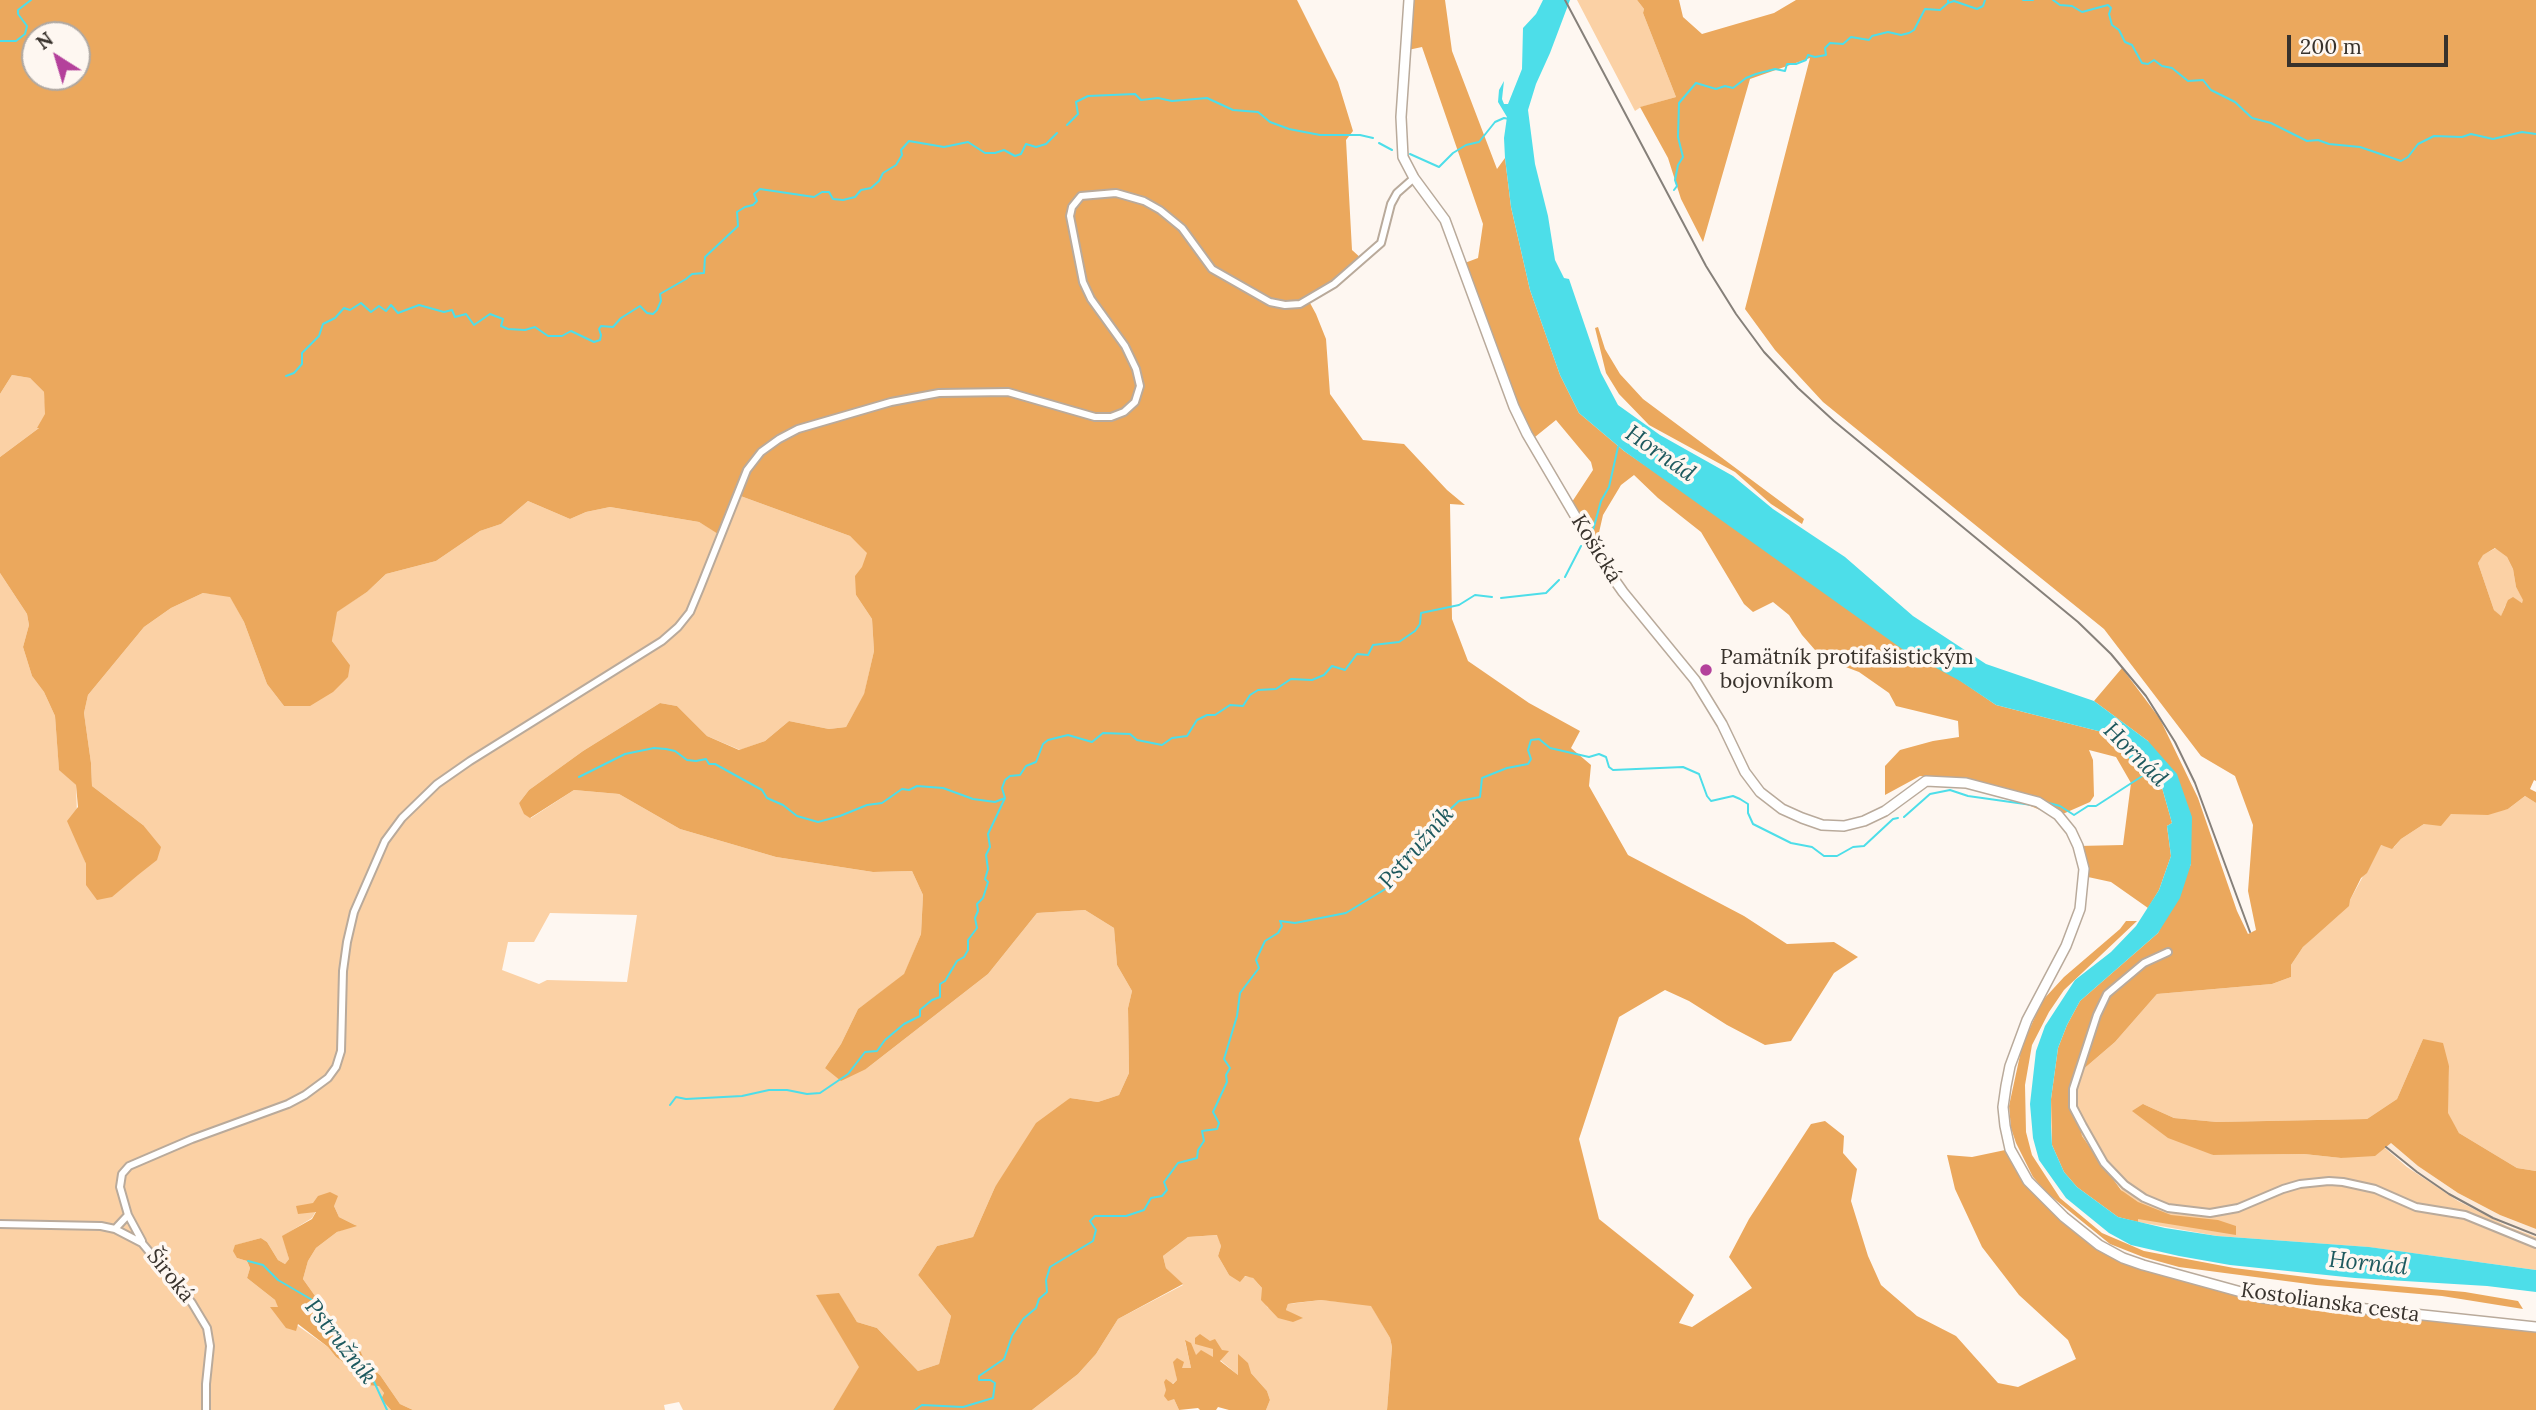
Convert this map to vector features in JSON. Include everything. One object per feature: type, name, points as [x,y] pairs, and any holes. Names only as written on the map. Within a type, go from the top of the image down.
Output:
[{"type":"street","name":"Košická","points":[[1409,0],[1401,117],[1403,153],[1413,178],[1445,220],[1514,407],[1585,534],[1623,592],[1691,673],[1722,724],[1745,772],[1760,792],[1782,808],[1822,824],[1844,826],[1864,821],[1885,811],[1926,781],[1966,783],[2038,802]]},
{"type":"street","points":[[144,1245],[128,1215],[120,1187],[122,1174],[129,1166],[160,1151],[288,1104],[328,1078],[336,1067],[341,1051],[343,971],[354,912],[385,841],[402,818],[437,784],[662,641],[678,627],[690,612],[701,588],[747,470],[761,452],[798,429],[891,402],[939,393],[1008,392],[1095,417],[1111,417],[1124,412],[1135,402],[1140,386],[1136,369],[1125,346],[1091,299],[1083,282],[1070,216],[1072,206],[1081,196],[1116,193],[1144,201],[1182,228],[1212,269],[1270,302],[1285,305],[1300,304],[1334,284],[1381,243],[1391,204],[1397,193],[1413,178]]},
{"type":"street","name":"Kostolianska cesta","points":[[2038,802],[2058,815],[2071,831],[2084,869],[2080,909],[2066,946],[2027,1020],[2010,1066],[2003,1107],[2010,1149],[2028,1181],[2039,1193],[2080,1231],[2123,1258],[2241,1293],[2288,1302],[2536,1327]]},
{"type":"street","points":[[2168,952],[2144,963],[2108,994],[2097,1014],[2074,1082],[2072,1096],[2077,1115],[2104,1163],[2125,1185],[2144,1198],[2168,1208],[2210,1213],[2238,1208],[2300,1184],[2343,1182],[2375,1189],[2416,1207],[2465,1215],[2536,1244]]},
{"type":"street","points":[[116,1229],[128,1215]]},
{"type":"street","name":"Široká","points":[[0,1224],[85,1224],[116,1229],[144,1245],[192,1303],[207,1328],[210,1346],[206,1410]]},
{"type":"shaded area","points":[[0,0],[1297,0],[1338,82],[1353,131],[1346,140],[1352,250],[1362,259],[1310,303],[1326,339],[1330,394],[1363,440],[1404,444],[1447,490],[1465,505],[1450,504],[1452,619],[1468,661],[1529,703],[1580,731],[1571,748],[1591,765],[1589,786],[1628,855],[1744,916],[1787,944],[1834,942],[1858,957],[1834,973],[1791,1041],[1765,1045],[1665,990],[1619,1017],[1579,1139],[1599,1219],[1694,1295],[1679,1323],[1692,1327],[1752,1288],[1729,1257],[1749,1219],[1811,1124],[1825,1121],[1844,1136],[1843,1153],[1857,1169],[1851,1201],[1868,1256],[1881,1285],[1917,1316],[1956,1336],[1998,1383],[2018,1387],[2076,1359],[2068,1340],[2019,1295],[1982,1247],[1955,1189],[1947,1155],[1972,1157],[2010,1149],[2051,1206],[2124,1258],[2221,1287],[2371,1311],[2536,1328],[2536,1410],[1387,1410],[1392,1347],[1390,1338],[1371,1306],[1321,1300],[1294,1303],[1288,1304],[1286,1310],[1303,1318],[1293,1322],[1278,1318],[1261,1300],[1262,1288],[1253,1278],[1245,1276],[1240,1282],[1229,1275],[1218,1256],[1221,1246],[1217,1235],[1188,1237],[1163,1256],[1166,1268],[1183,1284],[1118,1319],[1096,1354],[1078,1374],[1032,1410],[833,1410],[859,1367],[816,1295],[839,1293],[857,1322],[877,1328],[918,1371],[939,1364],[951,1316],[918,1275],[937,1246],[973,1237],[995,1187],[1036,1123],[1070,1098],[1098,1102],[1119,1095],[1129,1073],[1128,1008],[1132,991],[1117,965],[1114,928],[1085,910],[1037,913],[988,974],[866,1069],[841,1081],[825,1068],[841,1044],[858,1009],[904,974],[921,934],[923,895],[912,871],[873,872],[776,857],[680,829],[619,794],[574,790],[530,818],[524,814],[519,803],[529,790],[583,751],[660,703],[677,706],[707,736],[739,750],[765,741],[789,721],[829,729],[846,727],[864,694],[874,651],[872,619],[856,595],[855,576],[867,553],[850,536],[735,494],[723,537],[699,522],[610,507],[586,512],[570,519],[528,501],[501,524],[480,531],[436,561],[386,574],[367,592],[337,612],[332,641],[350,665],[348,677],[333,692],[310,706],[284,706],[267,684],[244,622],[230,597],[203,593],[171,608],[144,627],[88,695],[84,713],[92,786],[143,825],[161,847],[157,860],[112,897],[97,900],[86,885],[86,864],[67,821],[78,807],[76,785],[59,770],[55,716],[44,692],[32,676],[23,647],[29,625],[27,614],[0,573],[0,457],[39,428],[45,414],[44,392],[30,378],[12,375],[0,394]]},
{"type":"shaded area","points":[[1410,0],[1445,0],[1452,51],[1497,169],[1505,158],[1511,207],[1530,290],[1560,375],[1579,413],[1624,451],[1996,705],[2106,733],[2135,765],[2161,784],[2172,823],[2167,826],[2171,856],[2159,890],[2148,908],[2111,882],[2088,877],[2078,846],[2123,845],[2131,783],[2116,757],[2089,750],[2093,760],[2094,796],[2090,802],[2065,813],[2050,814],[1989,789],[1920,776],[1885,795],[1885,766],[1900,750],[1959,737],[1958,721],[1896,706],[1889,693],[1859,672],[1822,658],[1789,615],[1773,602],[1753,612],[1744,604],[1701,532],[1634,475],[1621,485],[1603,515],[1595,550],[1568,508],[1593,470],[1591,462],[1556,420],[1530,441],[1462,264],[1478,258],[1483,224],[1422,47],[1408,50]]},
{"type":"shaded area","points":[[1577,0],[1637,0],[1644,9],[1643,13],[1676,97],[1635,111]]},
{"type":"shaded area","points":[[1637,0],[1679,0],[1683,17],[1702,34],[1774,13],[1796,0],[2536,0],[2536,781],[2534,780],[2530,789],[2536,792],[2536,803],[2525,796],[2508,809],[2488,815],[2451,814],[2441,826],[2424,824],[2401,839],[2392,849],[2381,845],[2367,873],[2361,878],[2349,906],[2303,947],[2291,965],[2291,977],[2272,984],[2157,994],[2115,1042],[2073,1078],[2082,1136],[2121,1190],[2138,1202],[2171,1215],[2218,1220],[2236,1226],[2236,1235],[2118,1217],[2077,1187],[2064,1172],[2052,1145],[2051,1099],[2058,1048],[2080,1001],[2158,933],[2191,864],[2148,741],[2094,701],[2122,668],[2160,719],[2198,798],[2237,911],[2248,934],[2256,930],[2248,891],[2253,825],[2235,776],[2201,756],[2104,629],[1823,402],[1775,350],[1745,309],[1810,58],[1750,79],[1703,242],[1681,199],[1668,158],[1640,107],[1676,97],[1643,13],[1644,9]],"holes":[[[2495,548],[2507,557],[2523,600],[2522,603],[2513,597],[2508,600],[2501,616],[2494,610],[2478,563],[2483,555]]]},
{"type":"shaded area","points":[[1598,327],[1605,349],[1620,374],[1643,399],[1804,519],[1802,524],[1771,504],[1735,472],[1649,425],[1619,394],[1606,373],[1595,328]]},
{"type":"shaded area","points":[[12,375],[30,378],[44,392],[47,422],[0,457],[0,394]]},
{"type":"shaded area","points":[[735,494],[850,536],[868,553],[856,595],[872,619],[874,651],[864,695],[846,727],[829,729],[789,721],[765,741],[740,750],[707,736],[677,706],[660,703],[583,751],[529,790],[519,803],[531,818],[574,790],[619,794],[680,829],[776,857],[873,872],[912,871],[923,895],[921,934],[904,975],[858,1009],[841,1044],[825,1068],[866,1069],[988,974],[1037,913],[1085,910],[1114,928],[1117,965],[1132,991],[1128,1008],[1129,1073],[1119,1095],[1098,1102],[1070,1098],[995,1187],[973,1237],[937,1246],[918,1275],[951,1316],[939,1364],[918,1371],[877,1328],[857,1322],[839,1294],[817,1296],[860,1367],[833,1410],[683,1410],[679,1402],[664,1405],[665,1410],[413,1410],[400,1404],[380,1375],[364,1363],[361,1352],[340,1331],[303,1279],[308,1261],[316,1248],[337,1232],[355,1225],[339,1217],[334,1206],[316,1211],[312,1218],[283,1236],[289,1259],[285,1264],[278,1260],[267,1242],[261,1238],[236,1245],[237,1258],[247,1261],[250,1268],[247,1278],[275,1300],[279,1307],[271,1307],[328,1347],[368,1385],[379,1385],[384,1393],[381,1399],[391,1410],[0,1410],[0,573],[27,614],[29,625],[23,647],[32,676],[44,692],[55,716],[59,769],[76,785],[78,843],[86,864],[86,885],[143,825],[92,786],[84,713],[88,695],[144,627],[171,608],[203,593],[230,596],[244,622],[267,684],[284,706],[350,665],[332,641],[336,612],[367,592],[386,574],[436,561],[480,531],[501,524],[528,501],[570,519],[586,512],[610,507],[699,522],[723,536]],"holes":[[[550,913],[637,915],[627,982],[547,980],[539,984],[502,970],[508,942],[534,942]]]},
{"type":"shaded area","points":[[2496,548],[2507,557],[2513,569],[2516,587],[2524,600],[2522,603],[2513,598],[2505,606],[2501,617],[2494,610],[2478,563],[2482,555]]},
{"type":"shaded area","points":[[2525,796],[2536,803],[2536,1171],[2517,1168],[2459,1133],[2447,1113],[2449,1066],[2423,1039],[2397,1099],[2367,1119],[2217,1122],[2174,1118],[2143,1104],[2213,1155],[2304,1154],[2341,1158],[2385,1148],[2407,1167],[2458,1201],[2507,1226],[2536,1237],[2536,1270],[2368,1247],[2217,1236],[2138,1222],[2132,1204],[2082,1136],[2073,1078],[2115,1042],[2157,994],[2272,984],[2291,977],[2291,965],[2303,947],[2350,900],[2380,845],[2394,847],[2424,824],[2451,814],[2508,809]]},
{"type":"shaded area","points":[[2126,921],[2137,921],[2064,990],[2032,1045],[2025,1085],[2026,1132],[2032,1155],[2060,1198],[2102,1233],[2144,1251],[2234,1268],[2465,1292],[2518,1301],[2523,1309],[2442,1296],[2316,1285],[2179,1267],[2110,1244],[2047,1193],[2033,1177],[2011,1128],[2009,1106],[2022,1046],[2042,1001],[2064,977]]},
{"type":"shaded area","points":[[2423,1039],[2443,1043],[2449,1066],[2448,1113],[2459,1133],[2517,1168],[2536,1171],[2536,1229],[2500,1215],[2458,1193],[2418,1166],[2391,1143],[2375,1156],[2341,1158],[2304,1154],[2213,1155],[2168,1138],[2132,1111],[2143,1104],[2174,1118],[2217,1122],[2367,1119],[2397,1099]]},
{"type":"shaded area","points":[[2390,1142],[2418,1166],[2458,1193],[2500,1215],[2536,1229],[2536,1237],[2480,1214],[2431,1184],[2385,1148]]},
{"type":"shaded area","points":[[330,1192],[338,1196],[334,1206],[339,1217],[357,1226],[337,1232],[316,1248],[308,1261],[303,1279],[340,1331],[361,1352],[365,1363],[380,1375],[400,1404],[413,1410],[391,1410],[381,1399],[384,1393],[379,1386],[368,1385],[357,1372],[298,1324],[296,1331],[286,1328],[270,1307],[278,1307],[275,1300],[247,1278],[250,1268],[247,1261],[237,1258],[233,1251],[235,1245],[261,1238],[267,1242],[278,1260],[285,1264],[289,1259],[282,1236],[312,1219],[316,1212],[298,1214],[296,1206],[313,1203],[318,1196]]},
{"type":"shaded area","points":[[1218,1235],[1221,1246],[1218,1256],[1229,1275],[1252,1277],[1262,1288],[1267,1307],[1274,1311],[1302,1319],[1286,1310],[1288,1304],[1321,1300],[1371,1305],[1390,1338],[1392,1347],[1387,1410],[1266,1410],[1270,1400],[1267,1391],[1251,1373],[1239,1376],[1220,1360],[1223,1356],[1213,1349],[1213,1358],[1196,1356],[1185,1341],[1191,1368],[1184,1370],[1174,1362],[1177,1380],[1172,1384],[1179,1410],[1032,1410],[1078,1374],[1096,1354],[1118,1319],[1183,1285],[1166,1268],[1163,1256],[1188,1237]]},
{"type":"shaded area","points":[[1200,1334],[1210,1341],[1215,1339],[1222,1350],[1229,1351],[1220,1361],[1238,1375],[1238,1354],[1248,1363],[1251,1373],[1267,1391],[1270,1400],[1266,1410],[1229,1410],[1218,1407],[1216,1410],[1179,1410],[1174,1399],[1168,1401],[1164,1396],[1164,1382],[1166,1379],[1173,1384],[1177,1380],[1173,1362],[1177,1358],[1184,1362],[1182,1368],[1191,1368],[1185,1340],[1191,1343],[1196,1355],[1201,1350],[1213,1357],[1213,1349],[1195,1344],[1195,1338]]},
{"type":"water","name":"Hornád","points":[[1543,0],[1570,0],[1528,110],[1535,164],[1548,216],[1555,260],[1564,278],[1569,279],[1601,373],[1618,405],[1660,435],[1733,476],[1773,509],[1845,557],[1913,616],[1986,664],[2094,701],[2148,741],[2177,774],[2192,817],[2191,864],[2180,898],[2158,933],[2080,1001],[2058,1048],[2051,1099],[2051,1126],[2052,1145],[2064,1172],[2077,1187],[2118,1217],[2217,1236],[2369,1247],[2536,1270],[2536,1292],[2487,1286],[2355,1278],[2230,1265],[2179,1256],[2131,1245],[2109,1233],[2066,1198],[2039,1160],[2033,1138],[2030,1104],[2036,1051],[2045,1026],[2075,980],[2111,952],[2136,926],[2159,890],[2171,856],[2167,826],[2172,823],[2161,784],[2135,765],[2106,733],[1996,705],[1960,681],[1905,651],[1624,451],[1579,413],[1560,375],[1530,290],[1511,207],[1504,138],[1507,117],[1498,102],[1499,90],[1504,81],[1502,99],[1504,104],[1508,104],[1522,69],[1523,28],[1536,14]]},
{"type":"waterway","points":[[0,41],[16,41],[25,34],[27,26],[18,10],[31,0]]},
{"type":"waterway","points":[[1674,190],[1677,186],[1675,180],[1678,165],[1683,157],[1678,137],[1679,103],[1696,83],[1716,89],[1725,86],[1733,88],[1756,74],[1775,69],[1785,71],[1787,64],[1806,60],[1808,55],[1826,55],[1825,48],[1830,43],[1843,44],[1851,37],[1869,40],[1872,36],[1888,32],[1901,35],[1909,33],[1914,30],[1925,9],[1940,10],[1948,0]]},
{"type":"waterway","points":[[1948,3],[1954,1],[1977,9],[1983,6],[1985,0]]},
{"type":"waterway","points":[[2023,0],[2033,0]]},
{"type":"waterway","points":[[2053,0],[2082,12],[2108,5],[2111,8],[2109,14],[2112,25],[2119,30],[2125,42],[2132,45],[2142,63],[2148,64],[2154,60],[2162,66],[2172,68],[2188,81],[2203,80],[2211,90],[2235,102],[2252,118],[2271,123],[2307,141],[2318,140],[2329,144],[2360,147],[2401,161],[2408,157],[2418,144],[2434,136],[2462,137],[2471,134],[2493,139],[2522,132],[2536,134]]},
{"type":"waterway","points":[[1067,125],[1078,114],[1076,102],[1088,96],[1135,94],[1141,100],[1207,98],[1233,110],[1258,112],[1270,122],[1289,129],[1320,135],[1360,135],[1373,138]]},
{"type":"waterway","points":[[1410,154],[1439,167],[1453,153],[1466,145],[1479,142],[1495,122],[1509,119]]},
{"type":"waterway","points":[[286,376],[294,373],[302,364],[302,353],[319,336],[323,324],[335,318],[344,308],[350,310],[361,303],[371,312],[379,306],[386,311],[391,305],[398,313],[419,305],[444,312],[452,310],[455,317],[466,314],[474,325],[490,314],[503,319],[501,326],[508,329],[525,330],[535,327],[548,336],[562,336],[571,331],[594,342],[600,340],[601,326],[613,327],[621,318],[640,306],[647,313],[653,314],[661,301],[660,294],[692,274],[704,273],[705,257],[738,226],[737,212],[753,205],[757,201],[754,194],[760,189],[814,197],[822,192],[829,192],[833,199],[843,200],[855,197],[861,190],[871,188],[879,181],[883,173],[896,165],[902,155],[901,150],[909,141],[944,147],[968,142],[985,153],[1004,150],[1015,156],[1021,154],[1026,144],[1036,147],[1046,144],[1057,133]]},
{"type":"waterway","points":[[1379,143],[1392,150]]},
{"type":"waterway","name":"Hornád","points":[[1593,530],[1601,501],[1609,487],[1618,447]]},
{"type":"waterway","points":[[1565,577],[1581,546]]},
{"type":"waterway","points":[[1501,598],[1546,593],[1559,580]]},
{"type":"waterway","points":[[579,777],[625,754],[654,748],[675,751],[687,760],[706,759],[709,764],[715,764],[762,790],[767,798],[783,805],[797,816],[818,822],[867,805],[882,803],[902,789],[909,790],[917,786],[943,788],[973,799],[995,802],[1005,798],[1002,788],[1005,780],[1010,776],[1020,775],[1026,766],[1036,762],[1043,744],[1048,740],[1068,735],[1092,742],[1103,733],[1130,734],[1137,740],[1162,745],[1172,738],[1187,736],[1197,720],[1207,715],[1215,715],[1230,705],[1243,706],[1250,695],[1258,690],[1276,689],[1291,679],[1312,680],[1324,675],[1332,666],[1345,670],[1357,654],[1368,655],[1373,645],[1399,642],[1415,631],[1420,624],[1421,613],[1459,605],[1475,595],[1492,597]]},
{"type":"waterway","name":"Pstružník","points":[[915,1410],[922,1405],[963,1407],[993,1398],[995,1383],[979,1380],[979,1376],[1004,1359],[1012,1336],[1047,1292],[1046,1280],[1050,1267],[1093,1241],[1096,1230],[1090,1221],[1095,1216],[1126,1216],[1144,1210],[1151,1198],[1162,1196],[1167,1190],[1164,1182],[1178,1163],[1197,1158],[1198,1150],[1204,1141],[1202,1131],[1217,1129],[1219,1123],[1213,1112],[1227,1082],[1226,1075],[1230,1068],[1224,1059],[1237,1016],[1240,993],[1259,968],[1256,960],[1265,941],[1278,933],[1282,926],[1280,921],[1295,923],[1346,913],[1387,888],[1392,875],[1408,861],[1432,826],[1459,801],[1480,797],[1482,778],[1507,768],[1528,764],[1531,759],[1528,750],[1531,740],[1539,739],[1550,748],[1589,757],[1599,754],[1606,757],[1613,770],[1683,767],[1699,774],[1711,801],[1733,796],[1740,799],[1748,804],[1748,813],[1753,824],[1791,843],[1812,847],[1824,856],[1837,856],[1853,847],[1864,846],[1893,819],[1898,818]]},
{"type":"waterway","name":"Pstružník","points":[[2045,802],[2060,806],[2074,815],[2088,806],[2096,806],[2147,773]]},
{"type":"waterway","name":"Pstružník","points":[[1904,817],[1930,794],[1950,790],[1968,796],[2032,805]]},
{"type":"waterway","points":[[670,1105],[676,1097],[686,1099],[742,1096],[769,1090],[820,1093],[848,1074],[865,1052],[877,1051],[885,1040],[904,1024],[920,1016],[920,1010],[940,997],[940,984],[945,981],[957,961],[964,957],[968,950],[968,940],[977,928],[977,904],[983,898],[988,882],[985,879],[988,869],[986,855],[990,847],[988,834],[1005,798]]},
{"type":"waterway","name":"Pstružník","points":[[248,1261],[263,1265],[278,1280],[314,1301],[317,1311],[344,1347],[370,1373],[387,1410]]},
{"type":"railway","points":[[1565,0],[1706,266],[1764,352],[1834,421],[2078,622],[2111,654],[2146,696],[2175,742],[2195,783],[2250,932]]},
{"type":"railway","points":[[2386,1147],[2449,1194],[2493,1218],[2536,1235]]},
{"type":"place","name":"Pamätník protifašistickým bojovníkom","points":[[1706,670]]}]
